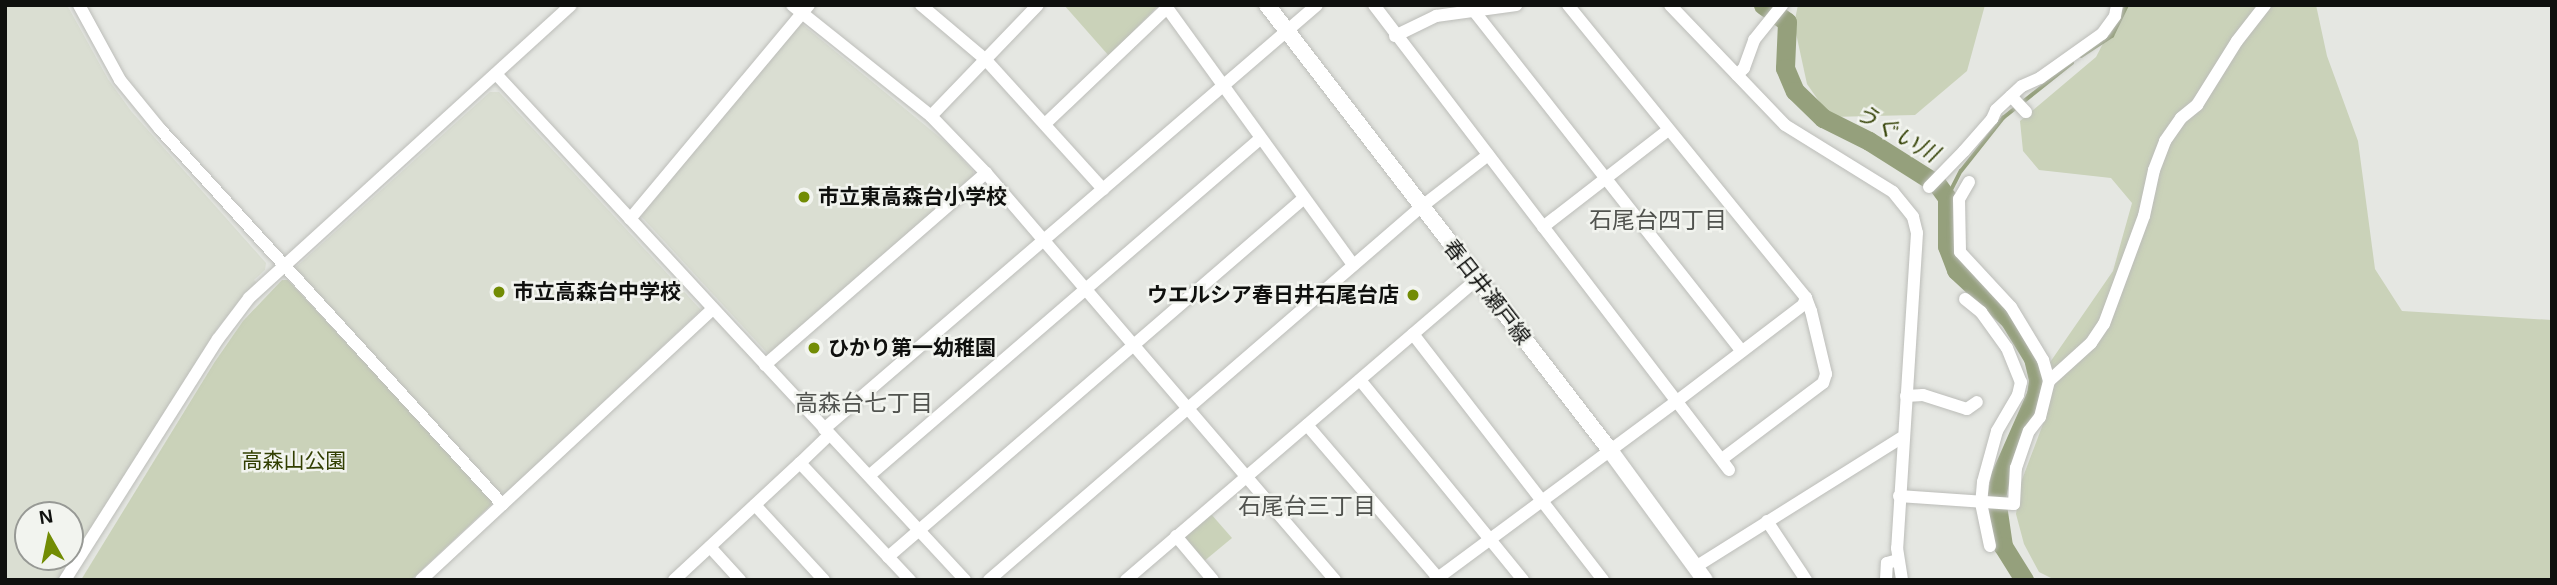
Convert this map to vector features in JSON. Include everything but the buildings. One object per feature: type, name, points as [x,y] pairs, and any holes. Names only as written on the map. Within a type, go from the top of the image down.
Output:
[{"type":"main road","name":"春日井瀬戸線","points":[[1267,5],[1701,573]]},
{"type":"street","points":[[79,5],[120,80],[283,267],[502,504]]},
{"type":"street","points":[[65,580],[218,340],[249,298],[571,5]]},
{"type":"street","points":[[920,5],[985,59],[1103,189]]},
{"type":"street","points":[[931,116],[1038,5]]},
{"type":"street","points":[[674,580],[800,463],[827,432],[1044,240],[1317,5]]},
{"type":"street","points":[[1374,5],[1395,36],[1726,465],[1823,383],[1826,374],[1806,298],[1568,5]]},
{"type":"street","points":[[1395,36],[1436,16],[1517,5]]},
{"type":"street","points":[[1670,5],[1785,125],[1893,192],[1913,217],[1917,233],[1899,496],[1898,560],[1902,580]]},
{"type":"street","points":[[1737,75],[1744,68],[1754,40],[1782,5]]},
{"type":"street","points":[[1928,187],[1958,158],[2011,96],[2102,34],[2115,16],[2117,5]]},
{"type":"street","points":[[2049,381],[2091,344],[2104,324],[2144,216],[2154,170],[2165,141],[2181,118],[2197,105],[2237,41],[2265,5]]},
{"type":"street","points":[[1045,124],[1166,7],[1353,265]]},
{"type":"street","points":[[630,219],[801,8],[931,116],[986,173],[1335,580]]},
{"type":"street","points":[[1474,11],[1742,351]]},
{"type":"street","points":[[496,74],[965,580]]},
{"type":"street","points":[[2011,96],[2026,112]]},
{"type":"street","points":[[1543,227],[1668,130]]},
{"type":"street","points":[[870,475],[1261,138]]},
{"type":"street","points":[[989,580],[1421,207],[1488,155]]},
{"type":"street","points":[[765,365],[986,173]]},
{"type":"street","points":[[1899,496],[1983,504],[2014,504],[2016,468],[2029,431],[2040,417],[2049,381],[2043,360],[2011,307],[1960,252],[1959,199],[1969,181]]},
{"type":"street","points":[[888,557],[1304,198]]},
{"type":"street","points":[[1126,580],[1477,279]]},
{"type":"street","points":[[1307,425],[1437,579],[1541,499],[1677,401],[1802,305],[1806,298]]},
{"type":"street","points":[[1965,299],[1981,312],[2007,348],[2021,382],[2018,395],[1994,440],[1983,504],[1990,546]]},
{"type":"street","points":[[421,580],[713,309]]},
{"type":"street","points":[[1413,334],[1603,580]]},
{"type":"street","points":[[2007,348],[2029,334]]},
{"type":"street","points":[[1360,380],[1523,580]]},
{"type":"street","points":[[1906,396],[1923,395],[1967,409],[1976,402]]},
{"type":"street","points":[[1701,573],[1767,521],[1901,438]]},
{"type":"street","points":[[800,463],[910,580]]},
{"type":"street","points":[[755,505],[824,580]]},
{"type":"street","points":[[1767,521],[1806,580]]},
{"type":"street","points":[[1176,536],[1213,580]]},
{"type":"street","points":[[710,547],[740,580]]},
{"type":"street","points":[[1886,580],[1887,563],[1898,560]]},
{"type":"shaded area","points":[[5,5],[67,5],[108,79],[131,111],[266,263],[265,270],[254,280],[257,283],[218,327],[84,542],[84,501],[14,501],[14,571],[66,571],[60,580],[5,580]]},
{"type":"shaded area","name":"市立東高森台小学校","points":[[798,24],[802,24],[949,145],[973,171],[974,177],[769,355],[641,216]]},
{"type":"shaded area","name":"市立高森台中学校","points":[[490,92],[499,92],[701,310],[505,494],[500,493],[296,274],[295,268]]},
{"type":"green space","points":[[1064,5],[1159,5],[1109,56]]},
{"type":"green space","points":[[1798,5],[1985,5],[1967,71],[1915,115],[1830,117],[1807,84],[1794,24]]},
{"type":"green space","points":[[2123,5],[2316,5],[2327,56],[2358,141],[2375,269],[2402,311],[2552,320],[2552,580],[2055,580],[2039,572],[2024,544],[2016,514],[2020,485],[2046,416],[2044,371],[2113,271],[2132,203],[2111,178],[2039,170],[2023,151],[2020,121],[2096,57]]},
{"type":"green space","name":"高森山公園","points":[[282,280],[288,280],[493,500],[491,505],[411,580],[81,580],[214,363],[243,321]]},
{"type":"green space","points":[[1211,514],[1232,538],[1203,562],[1184,540],[1185,536]]},
{"type":"waterway","name":"うぐい川","points":[[1763,5],[1787,22],[1785,68],[1795,91],[1823,118],[1869,141],[1937,184],[1947,198],[1947,246],[1956,270],[2009,319],[2033,358],[2038,380],[2036,394],[2000,476],[1996,498],[2003,546],[2024,580]]},
{"type":"waterway","points":[[2081,56],[2112,36],[2127,5]]},
{"type":"waterway","points":[[1947,198],[1961,171],[2003,118],[2072,63]]},
{"type":"place","name":"市立東高森台小学校","points":[[804,197]]},
{"type":"place","name":"市立高森台中学校","points":[[499,292]]},
{"type":"place","name":"ウエルシア春日井石尾台店","points":[[1413,295]]},
{"type":"place","name":"ひかり第一幼稚園","points":[[814,348]]},
{"type":"district","name":"石尾台四丁目","points":[[1658,220]]},
{"type":"district","name":"高森台七丁目","points":[[864,403]]},
{"type":"district","name":"石尾台三丁目","points":[[1307,506]]}]
